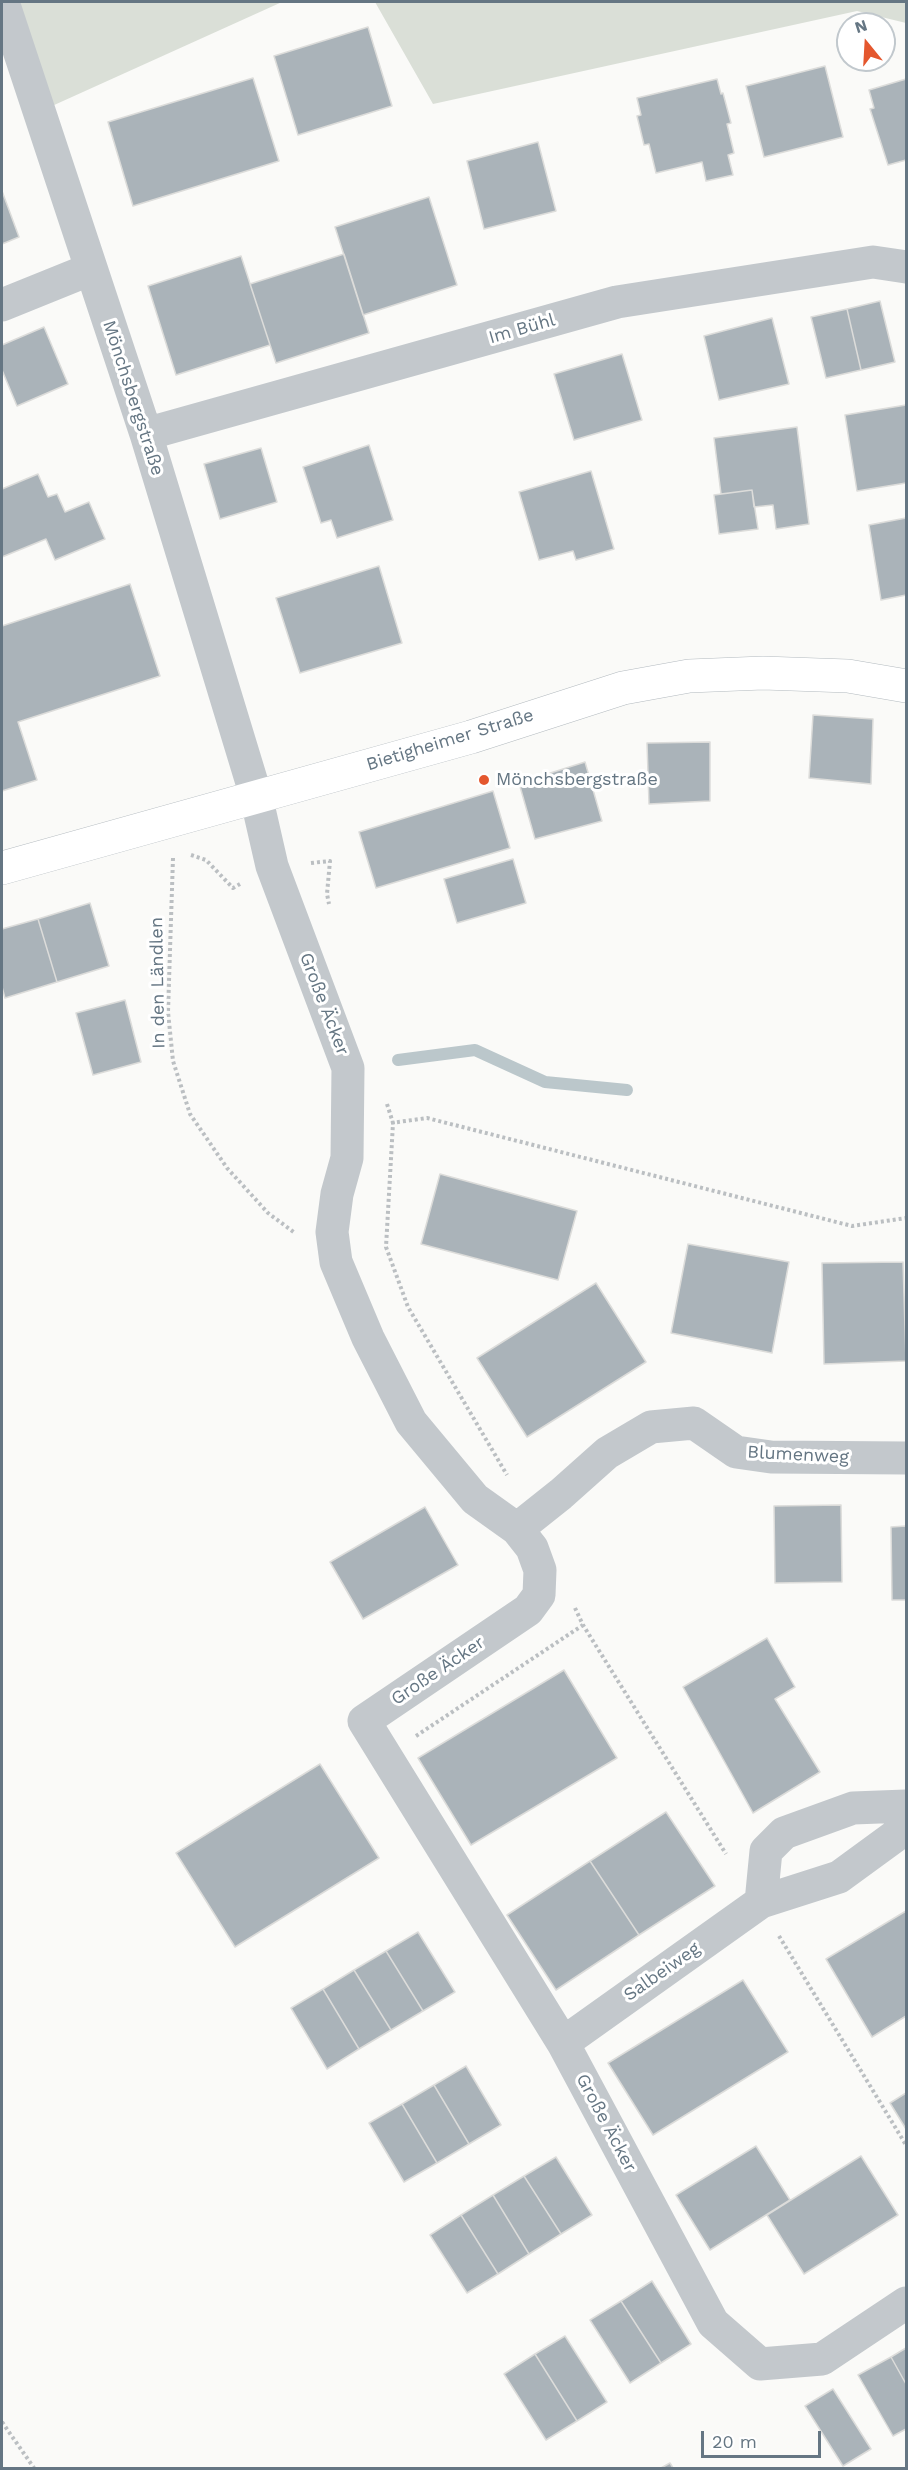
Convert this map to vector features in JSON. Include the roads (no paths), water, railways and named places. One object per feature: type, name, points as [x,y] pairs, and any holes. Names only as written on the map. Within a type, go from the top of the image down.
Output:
[{"type":"street","name":"Mönchsbergstraße","points":[[3,2],[146,434],[256,796]]},
{"type":"street","name":"Im Bühl","points":[[146,434],[617,302],[873,262],[906,267]]},
{"type":"street","points":[[2,304],[90,269]]},
{"type":"street","name":"Bietigheimer Straße","points":[[2,868],[175,834],[256,796],[471,737],[623,688],[678,678],[773,673],[848,676],[906,687]]},
{"type":"street","name":"Große Äcker","points":[[256,796],[272,866],[348,1068],[347,1158],[332,1232],[336,1262],[368,1338],[411,1422],[475,1498],[524,1524],[540,1570],[538,1595],[528,1610],[364,1721],[563,2043],[713,2324],[760,2364],[822,2358],[906,2302]]},
{"type":"street","name":"Blumenweg","points":[[524,1524],[607,1453],[651,1427],[693,1423],[736,1452],[771,1457],[906,1458]]},
{"type":"street","points":[[761,1902],[766,1851],[784,1833],[853,1808],[906,1806]]},
{"type":"street","name":"Salbeiweg","points":[[563,2043],[761,1902],[839,1877],[906,1828]]},
{"type":"waterway","points":[[398,1060],[475,1050],[545,1082],[627,1090]]},
{"type":"place","name":"Mönchsbergstraße","points":[[484,780]]}]
